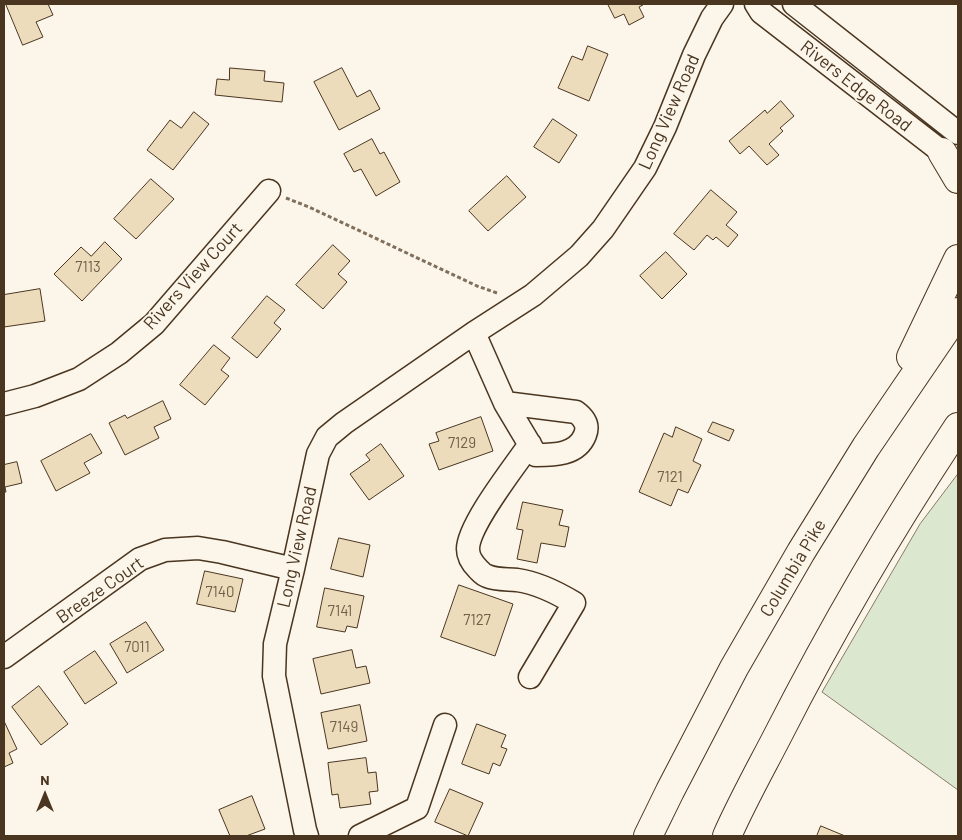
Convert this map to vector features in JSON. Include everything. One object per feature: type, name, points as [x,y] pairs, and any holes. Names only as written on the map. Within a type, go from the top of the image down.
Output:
[{"type":"highway","points":[[953,151],[958,179]]},
{"type":"highway","points":[[866,447],[958,259]]},
{"type":"highway","name":"Columbia Pike","points":[[648,836],[734,668],[802,552],[866,447],[958,312]]},
{"type":"highway","points":[[920,485],[958,414]]},
{"type":"highway","points":[[727,836],[796,699],[859,585],[958,427]]},
{"type":"street","name":"Long View Road","points":[[307,836],[274,676],[275,644],[318,454],[327,437],[344,422],[532,295],[579,256],[603,229],[645,168],[665,127],[694,55],[712,18],[722,4]]},
{"type":"street","name":"Rivers Edge Road","points":[[756,4],[761,12],[953,151]]},
{"type":"street","name":"Rivers Edge Road","points":[[794,4],[953,151]]},
{"type":"street","name":"Rivers View Court","points":[[4,404],[35,396],[79,379],[118,353],[154,324],[269,191]]},
{"type":"street","points":[[474,333],[505,403],[536,455],[554,455],[570,450],[582,442],[587,430],[584,419],[576,412],[505,403]]},
{"type":"street","points":[[530,444],[495,494],[473,530],[468,548],[469,556],[474,565],[485,576],[534,584],[555,592],[574,603],[530,676]]},
{"type":"street","name":"Breeze Court","points":[[4,658],[140,559],[165,550],[198,548],[293,569]]},
{"type":"street","points":[[360,836],[417,808],[446,725]]},
{"type":"path","points":[[269,191],[498,294]]},
{"type":"green space","points":[[958,474],[958,790],[822,692],[920,524]]},
{"type":"building","points":[[6,4],[48,4],[53,15],[36,22],[43,37],[23,45]]},
{"type":"building","points":[[608,4],[642,4],[639,7],[644,17],[629,25],[624,14],[615,18]]},
{"type":"building","points":[[588,46],[608,54],[589,101],[558,88],[572,56],[582,60]]},
{"type":"building","points":[[230,68],[265,71],[264,81],[284,83],[282,102],[215,95],[217,79],[229,80]]},
{"type":"building","points":[[342,68],[357,97],[370,90],[380,109],[339,130],[314,82]]},
{"type":"building","points":[[781,101],[794,116],[780,128],[783,131],[769,144],[779,155],[767,165],[749,146],[740,154],[729,141],[765,110],[767,113]]},
{"type":"building","points":[[194,112],[209,124],[173,170],[147,150],[170,120],[181,128]]},
{"type":"building","points":[[553,119],[577,135],[559,163],[534,147]]},
{"type":"building","points":[[372,139],[380,154],[384,152],[400,182],[376,196],[361,169],[354,172],[344,154]]},
{"type":"building","points":[[507,176],[526,197],[488,231],[469,211]]},
{"type":"building","points":[[151,179],[174,199],[136,239],[114,219]]},
{"type":"building","points":[[711,190],[737,212],[726,225],[738,235],[728,247],[716,237],[713,240],[707,235],[694,250],[674,234]]},
{"type":"building","points":[[105,242],[122,259],[82,301],[54,274],[81,247],[91,256]]},
{"type":"building","points":[[333,245],[350,261],[338,274],[347,282],[323,309],[296,285]]},
{"type":"building","points":[[666,252],[687,274],[662,299],[640,276]]},
{"type":"building","points":[[40,289],[45,321],[4,327],[4,295]]},
{"type":"building","points":[[267,296],[285,310],[274,323],[281,329],[257,358],[232,338]]},
{"type":"building","points":[[214,345],[230,358],[221,370],[229,376],[205,405],[180,385]]},
{"type":"building","points":[[163,401],[171,419],[154,427],[159,438],[125,455],[109,423],[125,415],[127,418]]},
{"type":"building","points":[[481,417],[493,451],[439,470],[429,444],[439,441],[436,433]]},
{"type":"building","points":[[713,422],[734,430],[729,441],[708,432]]},
{"type":"building","points":[[676,427],[702,439],[693,461],[701,465],[688,493],[678,489],[671,506],[639,492],[664,433],[672,437]]},
{"type":"building","points":[[91,434],[102,453],[84,463],[90,473],[56,491],[41,461]]},
{"type":"building","points":[[381,444],[404,476],[369,500],[350,474],[370,460],[366,455]]},
{"type":"building","points":[[17,462],[22,483],[5,487],[6,492],[4,492],[4,465]]},
{"type":"building","points":[[523,502],[563,510],[559,525],[569,527],[565,547],[541,543],[537,563],[517,559],[523,530],[517,529]]},
{"type":"building","points":[[339,538],[370,545],[363,577],[331,569]]},
{"type":"building","points":[[205,571],[243,579],[235,612],[197,604]]},
{"type":"building","points":[[459,585],[513,604],[495,656],[441,637]]},
{"type":"building","points":[[325,588],[364,596],[357,628],[347,626],[345,632],[317,627]]},
{"type":"building","points":[[146,622],[164,650],[127,673],[110,644]]},
{"type":"building","points":[[352,650],[356,668],[366,666],[370,683],[321,694],[313,659]]},
{"type":"building","points":[[95,651],[117,683],[85,704],[64,672]]},
{"type":"building","points":[[39,686],[68,724],[41,745],[12,707]]},
{"type":"building","points":[[360,705],[367,741],[328,749],[321,713]]},
{"type":"building","points":[[4,721],[17,749],[9,753],[13,763],[4,767]]},
{"type":"building","points":[[477,724],[506,735],[501,747],[507,749],[500,766],[493,763],[489,774],[462,764]]},
{"type":"building","points":[[366,758],[368,773],[376,772],[378,791],[369,792],[371,804],[340,808],[338,794],[332,795],[328,763]]},
{"type":"building","points":[[450,789],[483,803],[468,836],[435,822]]},
{"type":"building","points":[[252,796],[265,829],[246,836],[230,836],[219,810]]},
{"type":"building","points":[[821,826],[845,836],[817,836]]}]
